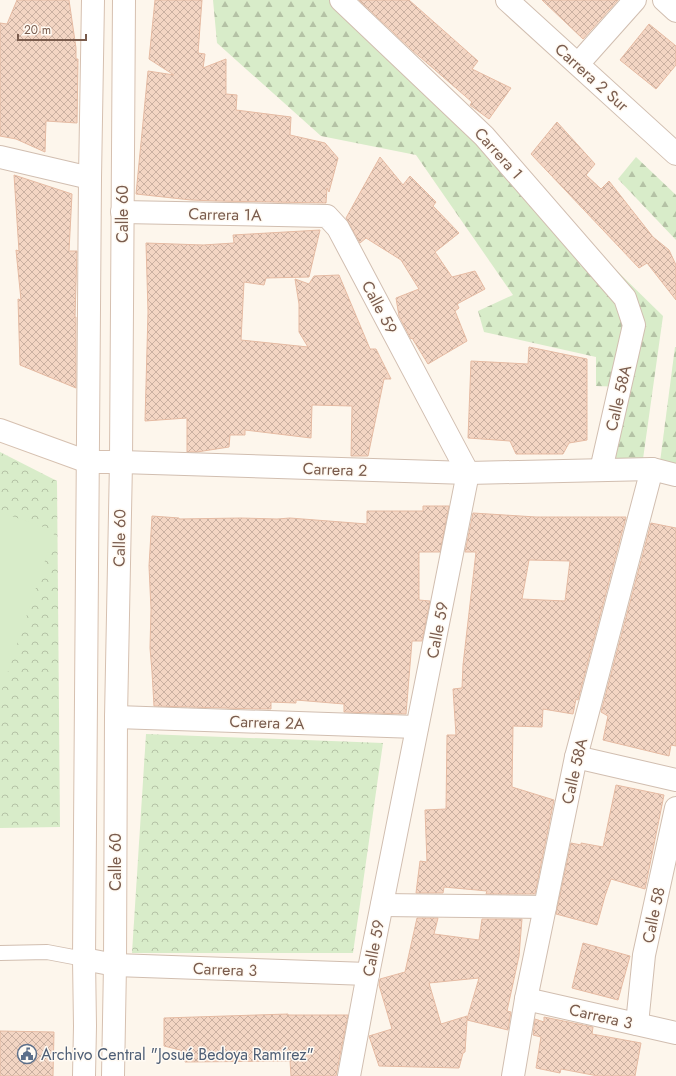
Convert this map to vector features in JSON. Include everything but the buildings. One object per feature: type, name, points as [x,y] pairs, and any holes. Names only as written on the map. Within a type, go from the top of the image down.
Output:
[{"type":"street","name":"Calle 60","points":[[84,1076],[90,178],[93,0]]},
{"type":"street","name":"Calle 60","points":[[112,1076],[115,965],[116,717],[121,462],[124,0]]},
{"type":"street","name":"Carrera 1","points":[[341,0],[484,136],[625,298],[634,325]]},
{"type":"street","name":"Carrera 2 Sur","points":[[507,0],[676,154]]},
{"type":"street","points":[[578,64],[635,0]]},
{"type":"street","points":[[664,0],[676,11]]},
{"type":"street","points":[[0,157],[90,178]]},
{"type":"street","name":"Carrera 1A","points":[[122,212],[327,216]]},
{"type":"street","name":"Calle 59","points":[[327,216],[338,228],[468,473],[368,974],[350,1076]]},
{"type":"street","name":"Calle 58A","points":[[601,470],[634,325]]},
{"type":"street","name":"Carrera 2","points":[[0,430],[88,462],[468,473],[652,469],[676,475]]},
{"type":"street","name":"Calle 58A","points":[[513,1076],[526,999],[576,757],[652,469]]},
{"type":"street","name":"Carrera 2A","points":[[116,717],[417,726]]},
{"type":"street","points":[[576,757],[676,780]]},
{"type":"street","name":"Calle 58","points":[[637,1024],[644,955],[676,808]]},
{"type":"street","points":[[382,905],[545,907]]},
{"type":"street","name":"Carrera 3","points":[[84,959],[115,965],[368,974]]},
{"type":"street","name":"Carrera 3","points":[[526,999],[676,1033]]},
{"type":"lane","points":[[0,952],[46,952],[84,959]]},
{"type":"green space","points":[[213,0],[340,0],[663,316],[643,459],[613,460],[624,387],[596,386],[596,357],[484,332],[478,311],[513,295],[416,155],[321,136],[217,43]]},
{"type":"green space","points":[[636,157],[676,195],[676,240],[618,179]]},
{"type":"green space","points":[[676,347],[676,467],[660,462]]},
{"type":"green space","points":[[0,452],[57,481],[60,827],[0,828]]},
{"type":"green space","points":[[0,512],[55,531],[0,695]]},
{"type":"green space","points":[[146,734],[383,743],[353,953],[132,953]]},
{"type":"place","name":"Archivo Central \"Josué Bedoya Ramírez\"","points":[[27,1054]]}]
